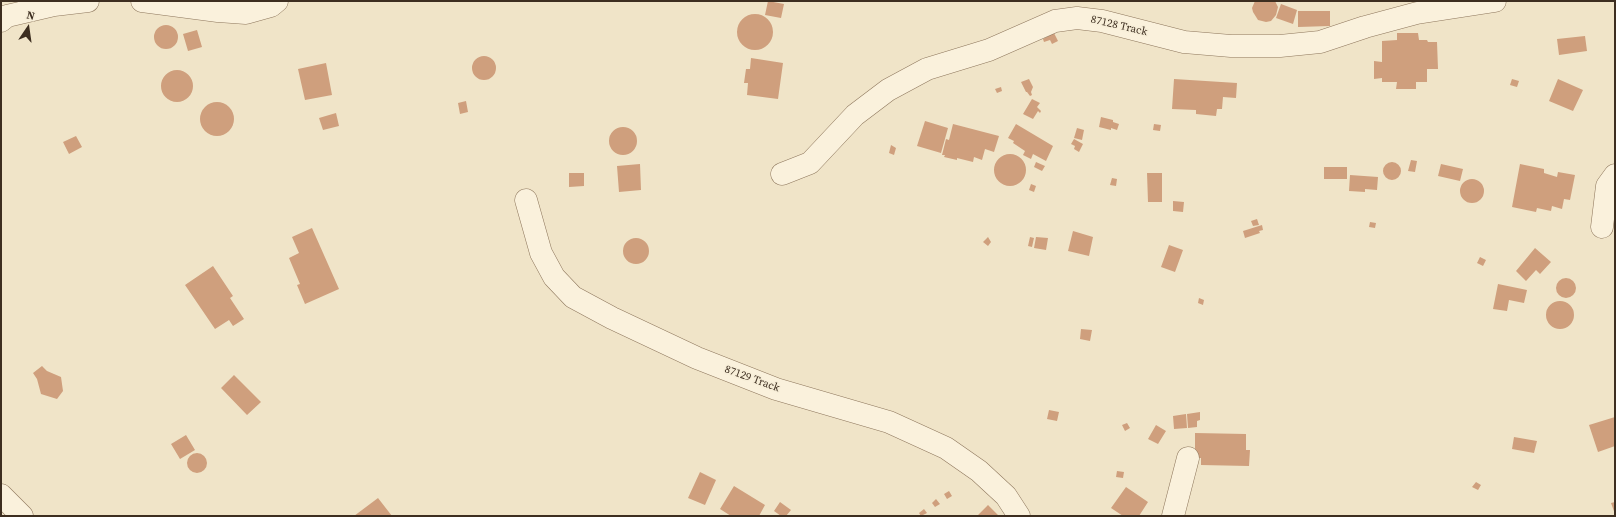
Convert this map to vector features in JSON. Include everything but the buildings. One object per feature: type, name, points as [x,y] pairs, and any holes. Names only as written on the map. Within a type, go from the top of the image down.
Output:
[{"type":"street","points":[[1,21],[7,16],[54,5],[88,1]]},
{"type":"street","points":[[142,1],[218,11],[246,13],[271,6],[277,1]]},
{"type":"street","name":"87128 Track","points":[[782,174],[810,164],[855,115],[888,90],[927,69],[989,50],[1055,21],[1077,18],[1102,21],[1184,42],[1231,46],[1280,46],[1320,42],[1365,27],[1418,13],[1495,1]]},
{"type":"street","points":[[1602,227],[1607,186],[1615,175]]},
{"type":"street","name":"87129 Track","points":[[526,200],[541,253],[554,278],[574,297],[612,318],[697,358],[776,389],[889,422],[946,448],[979,471],[1006,496],[1019,516]]},
{"type":"street","points":[[1174,516],[1188,458]]},
{"type":"street","points":[[1,495],[22,516]]}]
